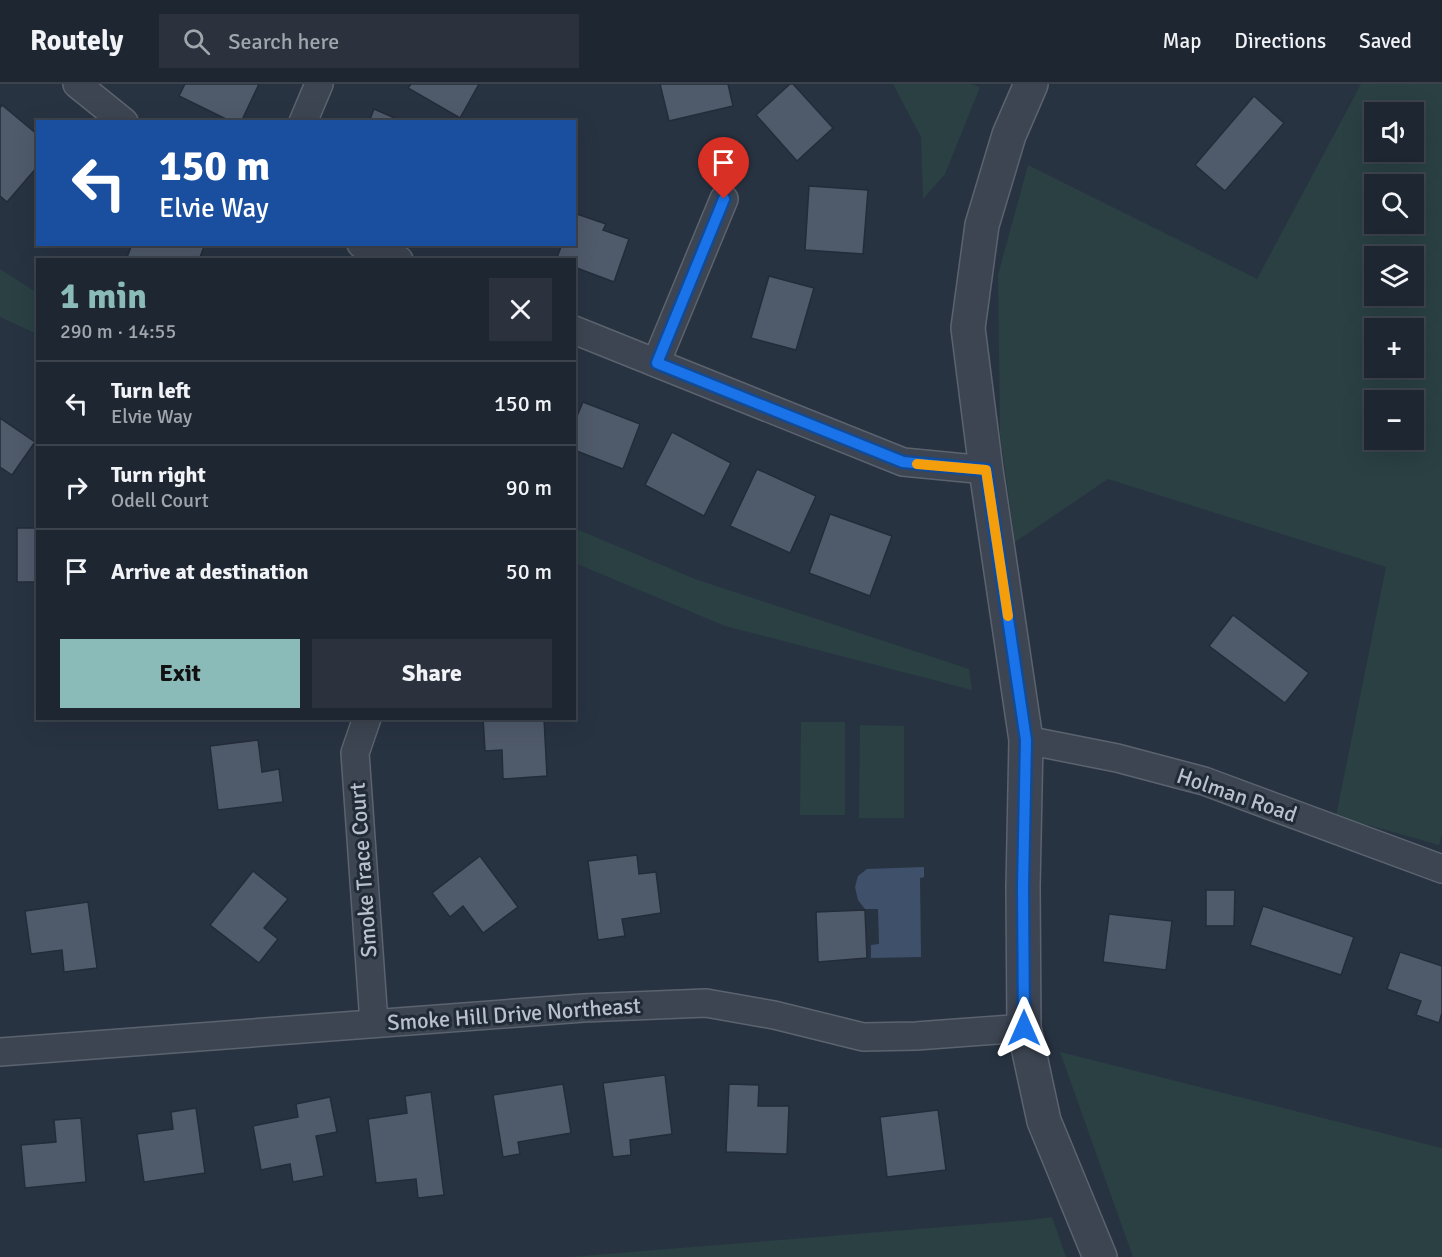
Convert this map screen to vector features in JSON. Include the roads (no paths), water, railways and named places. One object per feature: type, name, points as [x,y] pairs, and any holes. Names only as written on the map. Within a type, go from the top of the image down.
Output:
[{"type":"street","points":[[77,84],[122,120]]},
{"type":"street","points":[[304,120],[319,84]]},
{"type":"street","points":[[1031,84],[1009,135],[982,225],[968,328],[986,470],[1026,740],[1023,887],[1024,1028],[1044,1121],[1100,1257]]},
{"type":"street","points":[[657,363],[724,199]]},
{"type":"street","points":[[366,246],[394,258]]},
{"type":"street","points":[[576,331],[903,462],[986,470]]},
{"type":"street","name":"Smoke Trace Court","points":[[366,720],[355,753],[374,1023]]},
{"type":"street","name":"Holman Road","points":[[1026,740],[1117,758],[1204,781],[1442,869]]},
{"type":"street","name":"Smoke Hill Drive Northeast","points":[[0,1052],[584,1008],[706,1003],[774,1015],[863,1037],[1024,1028]]},
{"type":"water","points":[[924,867],[924,877],[920,878],[921,957],[871,958],[871,945],[879,944],[878,909],[865,909],[858,900],[855,887],[858,876],[867,869]]}]
